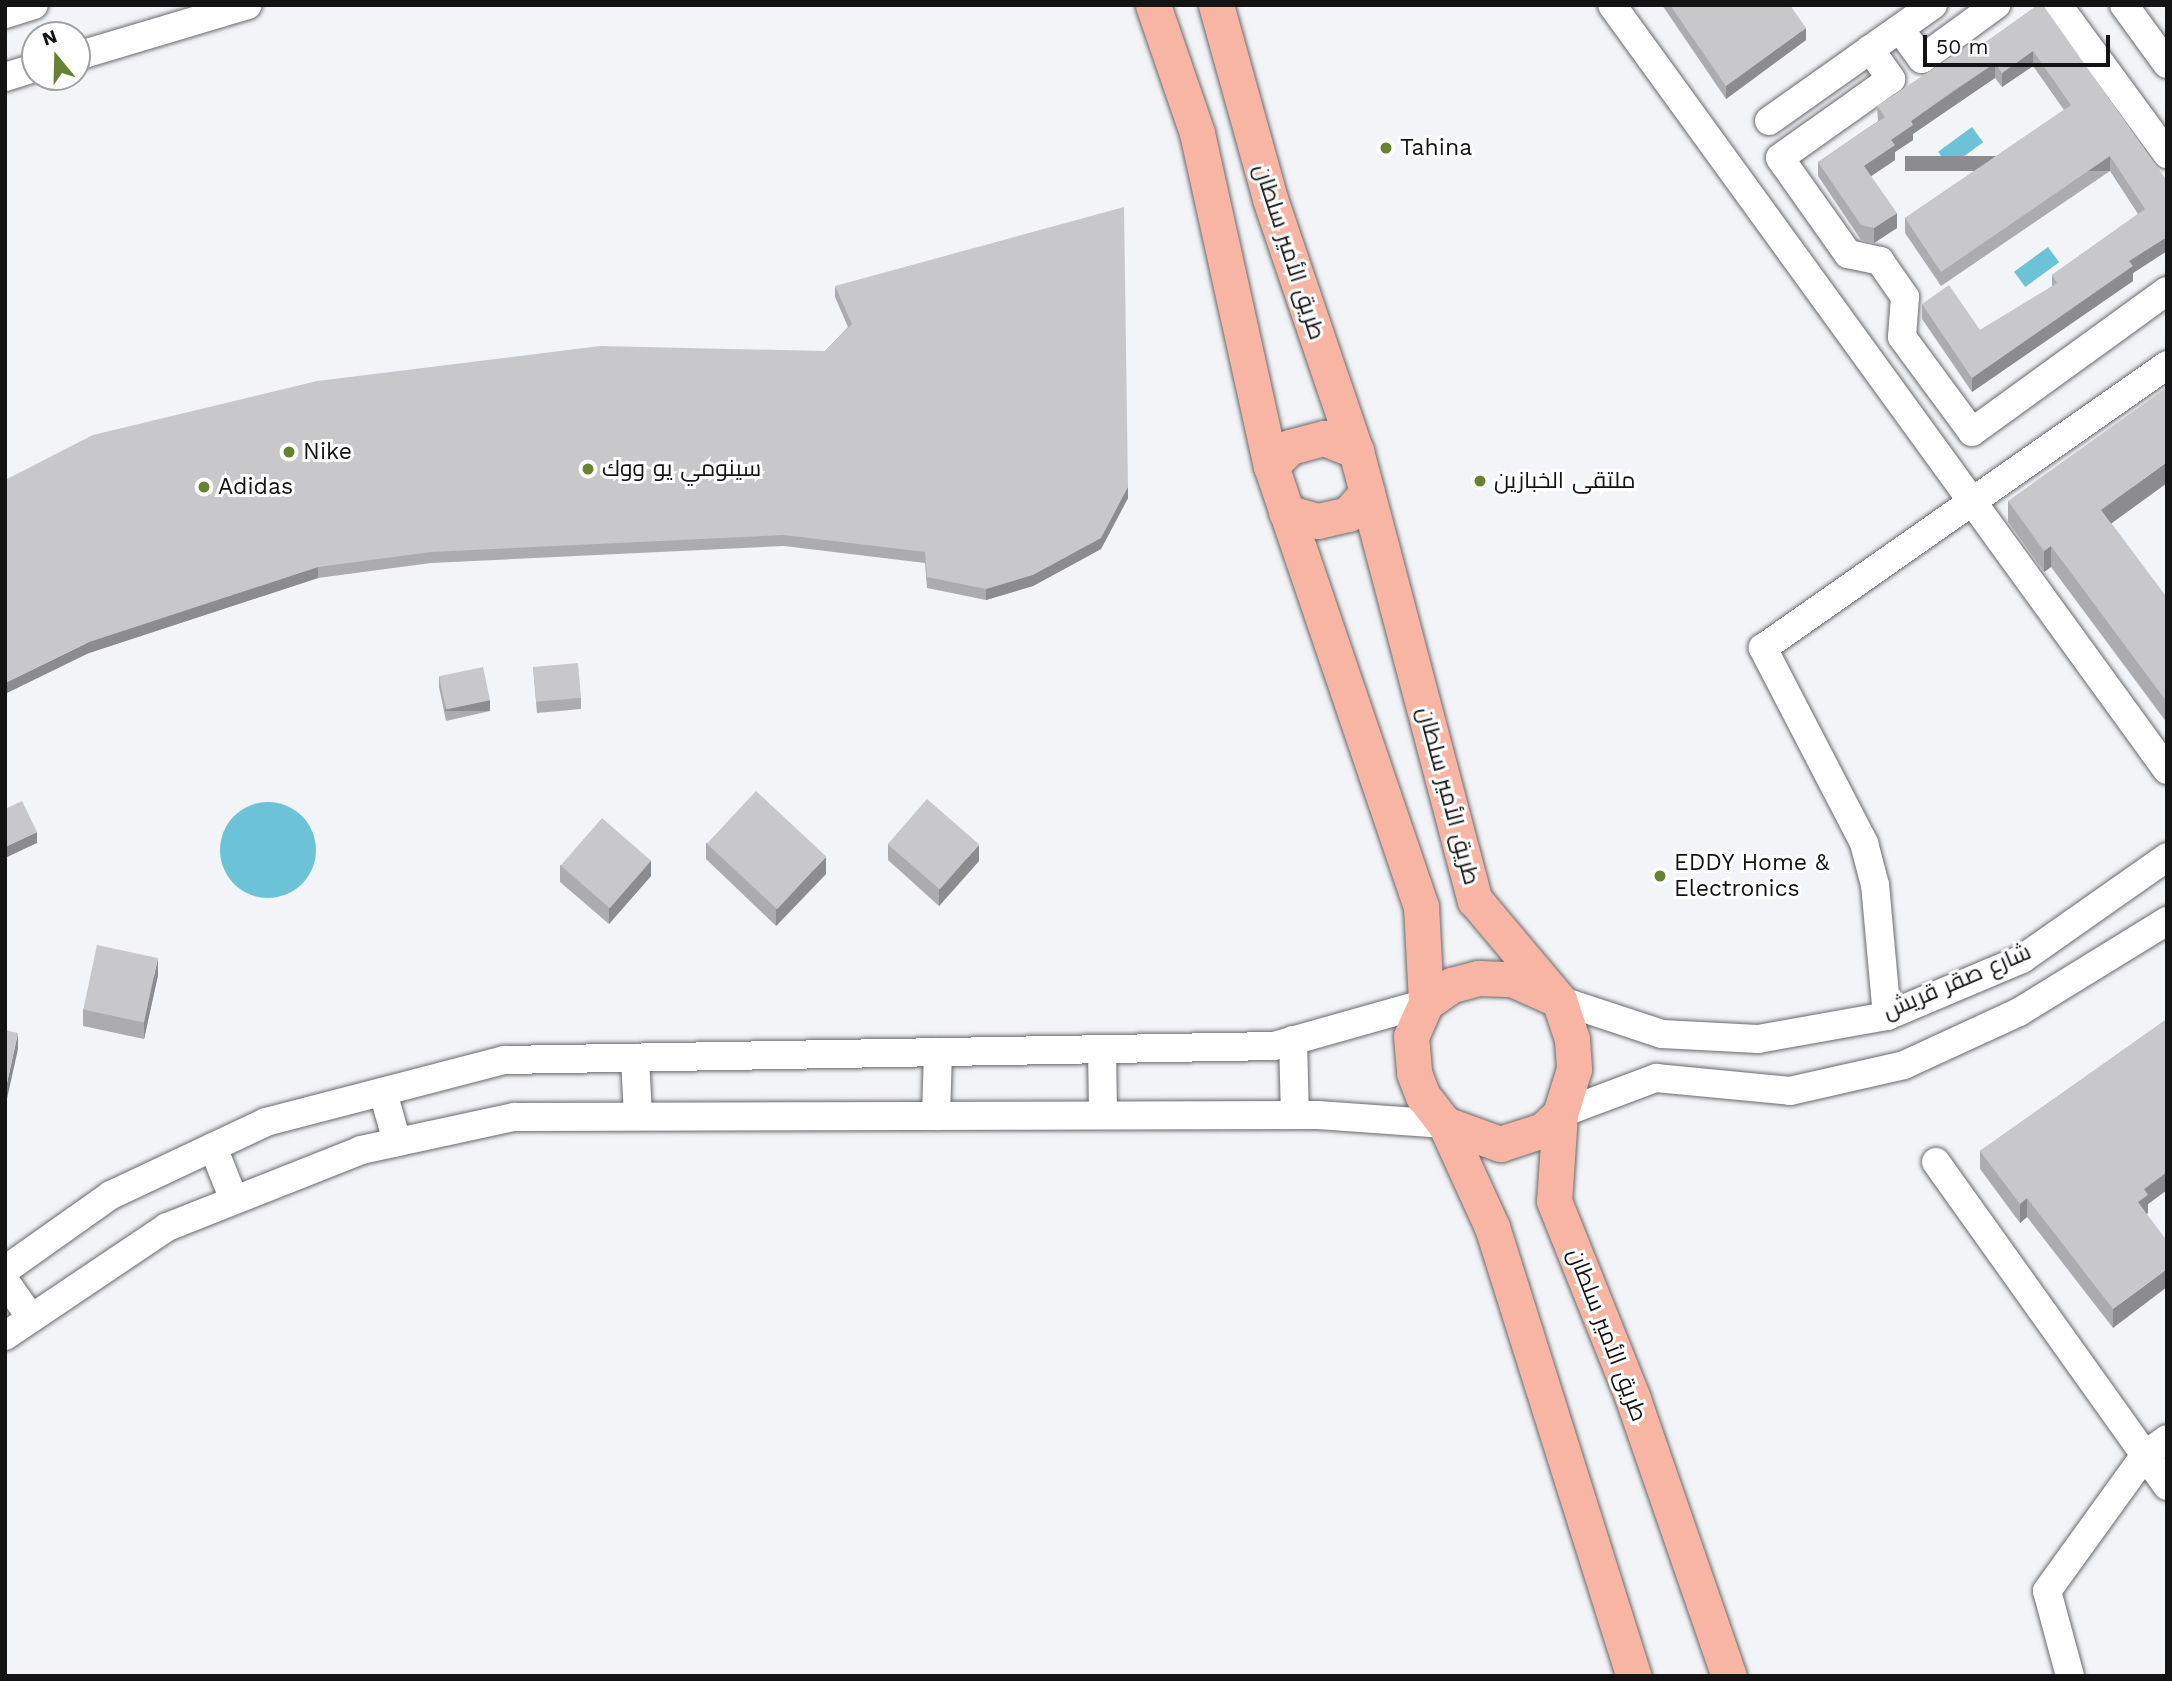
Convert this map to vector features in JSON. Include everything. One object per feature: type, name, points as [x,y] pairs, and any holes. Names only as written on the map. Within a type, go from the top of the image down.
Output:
[{"type":"main road","points":[[1153,5],[1197,133],[1271,466],[1421,906],[1426,1003],[1410,1036],[1414,1073],[1423,1096],[1445,1124],[1492,1227],[1634,1676]]},
{"type":"main road","name":"طريق الأمير سلطان","points":[[1216,5],[1270,199],[1356,450],[1475,900],[1559,1000],[1572,1039],[1574,1069],[1560,1114],[1554,1201],[1633,1399],[1729,1676]]},
{"type":"main road","points":[[1271,466],[1290,447],[1324,438],[1356,450]]},
{"type":"main road","points":[[1286,512],[1318,521],[1348,514],[1367,492]]},
{"type":"main road","points":[[1426,1003],[1452,985],[1479,978],[1512,979],[1559,1000]]},
{"type":"main road","points":[[1445,1124],[1500,1144],[1543,1130],[1560,1114]]},
{"type":"street","points":[[5,14],[34,5]]},
{"type":"street","points":[[91,51],[248,5]]},
{"type":"street","points":[[1612,5],[2167,771]]},
{"type":"street","points":[[1769,121],[1933,5]]},
{"type":"street","points":[[1899,29],[1922,59],[1996,5]]},
{"type":"street","points":[[2058,5],[2167,154]]},
{"type":"street","points":[[2124,5],[2167,64]]},
{"type":"street","points":[[1870,50],[1891,79],[1780,158],[1848,254],[1880,261],[1905,297],[1902,337],[1972,432],[2167,290]]},
{"type":"street","points":[[1887,1016],[1875,885],[1864,843],[1763,648],[2167,365]]},
{"type":"street","name":"شارع صقر قريش","points":[[1559,1000],[1662,1034],[1758,1039],[1887,1016],[2022,959],[2167,857]]},
{"type":"street","name":"شارع صقر قريش","points":[[1560,1114],[1656,1078],[1790,1091],[1904,1065],[2019,1012],[2167,921]]},
{"type":"street","points":[[5,1270],[111,1195],[266,1122],[505,1060],[1274,1046],[1426,1003]]},
{"type":"street","points":[[1293,1040],[1295,1115]]},
{"type":"street","points":[[1102,1049],[1103,1115]]},
{"type":"street","points":[[936,1116],[938,1052]]},
{"type":"street","points":[[635,1058],[638,1116]]},
{"type":"street","points":[[383,1092],[397,1142]]},
{"type":"street","points":[[5,1336],[167,1227],[361,1150],[514,1117],[1295,1115],[1445,1124]]},
{"type":"street","points":[[214,1147],[234,1200]]},
{"type":"street","points":[[1936,1162],[2156,1447],[2167,1486]]},
{"type":"street","points":[[5,1281],[31,1318]]},
{"type":"street","points":[[2070,1676],[2047,1591],[2156,1447]]},
{"type":"water","points":[[1972,127],[1983,142],[1949,167],[1938,152]]},
{"type":"water","points":[[2048,247],[2059,262],[2025,287],[2014,272]]},
{"type":"water","points":[[268,802],[286,805],[302,816],[313,832],[316,850],[313,868],[302,884],[286,895],[268,898],[250,895],[234,884],[223,868],[220,850],[223,832],[234,816],[250,805]]},
{"type":"building","points":[[1670,5],[1790,5],[1806,28],[1726,86]]},
{"type":"building","points":[[2038,5],[2043,5],[2167,181],[2167,237],[2129,261],[2133,266],[1972,378],[1922,304],[1949,285],[1980,330],[2057,283],[2052,275],[2145,209],[2110,156],[1941,272],[1905,218],[2071,105],[2033,51],[2002,73],[1995,63],[1953,91],[1911,121],[1913,125],[1891,140],[1895,145],[1864,166],[1897,213],[1874,228],[1861,225],[1818,162],[1885,117],[1877,106],[1972,43],[1976,49]]},
{"type":"building","name":"سينومي يو ووك","points":[[1124,207],[1128,487],[1101,538],[1033,575],[986,589],[927,577],[925,552],[784,535],[431,552],[318,567],[89,642],[5,683],[5,480],[93,435],[317,381],[600,346],[825,351],[852,324],[835,286]]},
{"type":"building","points":[[2167,387],[2167,462],[2101,510],[2167,598],[2167,702],[2051,546],[2044,551],[2008,501]]},
{"type":"building","points":[[578,663],[581,698],[536,702],[533,667]]},
{"type":"building","points":[[483,667],[490,700],[446,710],[439,676]]},
{"type":"building","points":[[756,791],[826,856],[777,909],[707,844]]},
{"type":"building","points":[[927,799],[979,844],[940,890],[888,844]]},
{"type":"building","points":[[22,801],[37,832],[5,847],[5,809]]},
{"type":"building","points":[[602,818],[651,861],[610,908],[561,866]]},
{"type":"building","points":[[97,945],[158,958],[144,1022],[83,1010]]},
{"type":"building","points":[[2167,1019],[2167,1172],[2144,1189],[2148,1195],[2138,1202],[2167,1241],[2167,1269],[2113,1309],[2027,1198],[2020,1204],[1980,1151]]},
{"type":"building","points":[[5,1030],[18,1033],[5,1092]]},
{"type":"place","name":"Tahina","points":[[1386,148]]},
{"type":"place","name":"Nike","points":[[289,452]]},
{"type":"place","name":"سينومي يو ووك","points":[[588,469]]},
{"type":"place","name":"ملتقى الخبازين","points":[[1480,481]]},
{"type":"place","name":"Adidas","points":[[204,487]]},
{"type":"place","name":"EDDY Home & Electronics","points":[[1660,876]]}]
